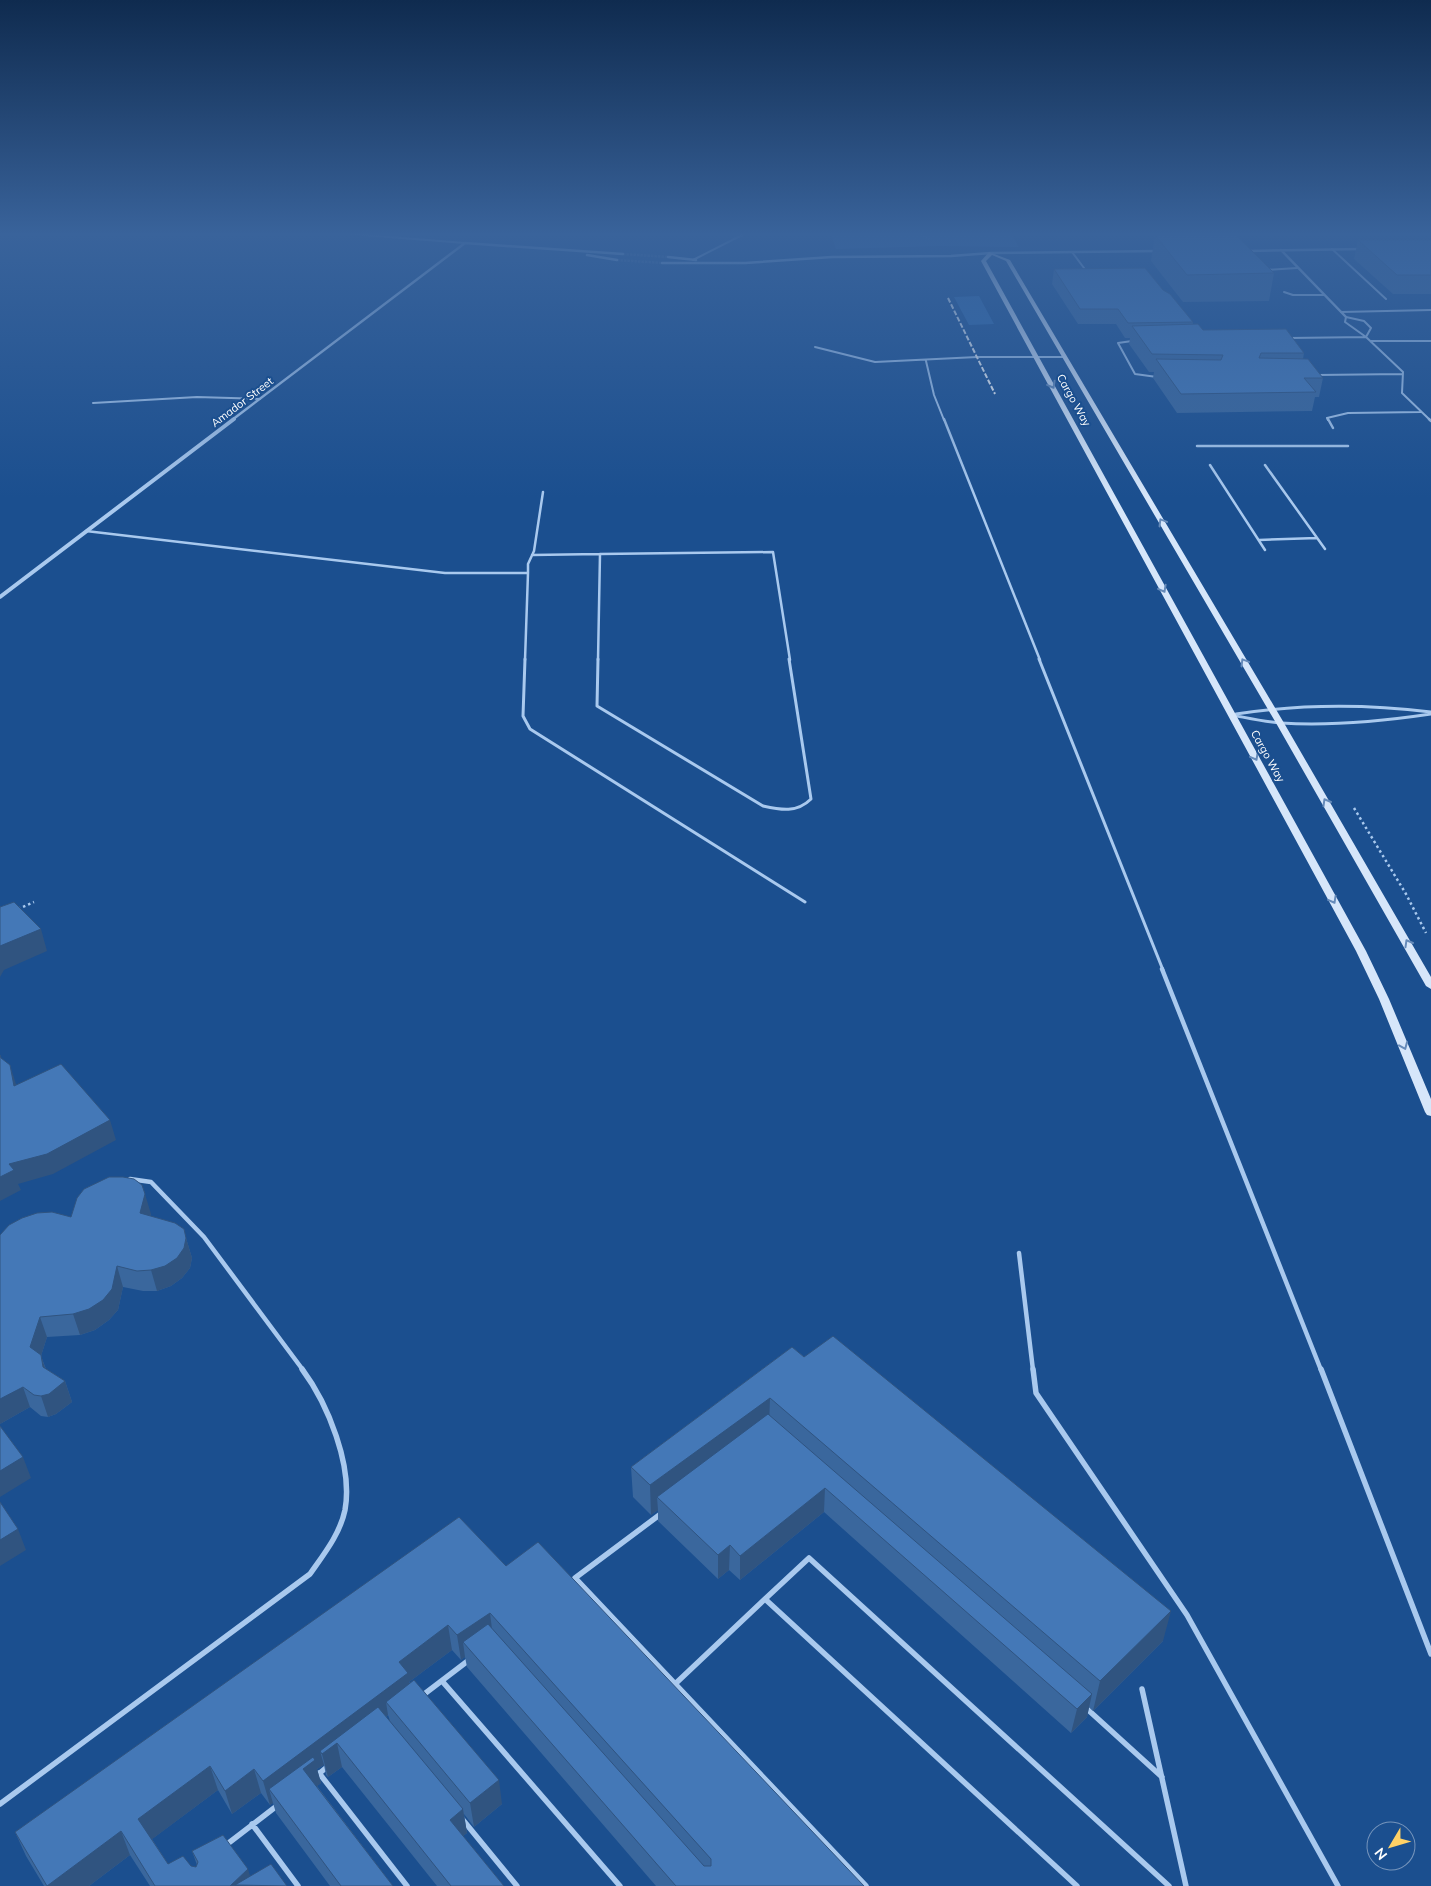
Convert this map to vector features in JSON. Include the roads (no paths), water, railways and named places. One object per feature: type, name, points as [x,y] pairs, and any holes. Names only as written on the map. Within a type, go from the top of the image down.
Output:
[{"type":"main road","name":"Cargo Way","points":[[1017,322],[1361,951],[1384,999],[1431,1112]]},
{"type":"main road","name":"Cargo Way","points":[[1044,322],[1280,723],[1431,986]]},
{"type":"street","name":"Amador Street","points":[[0,597],[361,322]]},
{"type":"lane","points":[[1345,322],[1371,341],[1403,372],[1402,393],[1431,421]]},
{"type":"lane","points":[[1365,322],[1371,328],[1366,337]]},
{"type":"lane","points":[[1289,338],[1366,337]]},
{"type":"lane","points":[[1134,341],[1118,344],[1135,374],[1165,376]]},
{"type":"lane","points":[[1371,341],[1431,341]]},
{"type":"lane","points":[[815,347],[875,362],[926,361],[977,356],[1064,357]]},
{"type":"lane","points":[[926,361],[934,395],[1292,1294],[1431,1654]]},
{"type":"lane","points":[[1316,375],[1402,374]]},
{"type":"lane","points":[[93,403],[148,399],[231,397],[260,399]]},
{"type":"lane","points":[[1333,428],[1326,418],[1348,413],[1421,412]]},
{"type":"lane","points":[[1197,446],[1348,446]]},
{"type":"lane","points":[[1265,465],[1325,549]]},
{"type":"lane","points":[[1210,466],[1265,550]]},
{"type":"lane","points":[[542,492],[532,555],[528,564],[523,716],[530,729],[805,902]]},
{"type":"lane","points":[[86,531],[428,572],[528,573]]},
{"type":"lane","points":[[1259,540],[1317,538]]},
{"type":"lane","points":[[532,555],[600,554],[773,552],[811,799],[804,807],[786,810],[763,806],[597,706],[600,554]]},
{"type":"lane","points":[[1232,714],[1271,708],[1391,706],[1431,713]]},
{"type":"lane","points":[[1232,714],[1280,723],[1399,719],[1431,713]]},
{"type":"lane","points":[[0,1804],[310,1574],[333,1542],[345,1510],[346,1472],[330,1420],[313,1384],[204,1237],[151,1182],[120,1177]]},
{"type":"lane","points":[[1019,1253],[1036,1393],[1187,1615],[1338,1886]]},
{"type":"lane","points":[[667,1508],[575,1578],[674,1685],[866,1886]]},
{"type":"lane","points":[[674,1685],[809,1558],[1169,1886]]},
{"type":"lane","points":[[765,1599],[1077,1886]]},
{"type":"lane","points":[[420,1697],[478,1653]]},
{"type":"lane","points":[[442,1681],[620,1886]]},
{"type":"lane","points":[[1142,1689],[1186,1886]]},
{"type":"lane","points":[[1083,1706],[1162,1777]]},
{"type":"lane","points":[[312,1779],[333,1763]]},
{"type":"lane","points":[[319,1774],[406,1886]]},
{"type":"lane","points":[[222,1848],[282,1802]]},
{"type":"lane","points":[[460,1817],[517,1886]]},
{"type":"lane","points":[[252,1824],[298,1886]]},
{"type":"railway","points":[[960,322],[995,394]]}]
